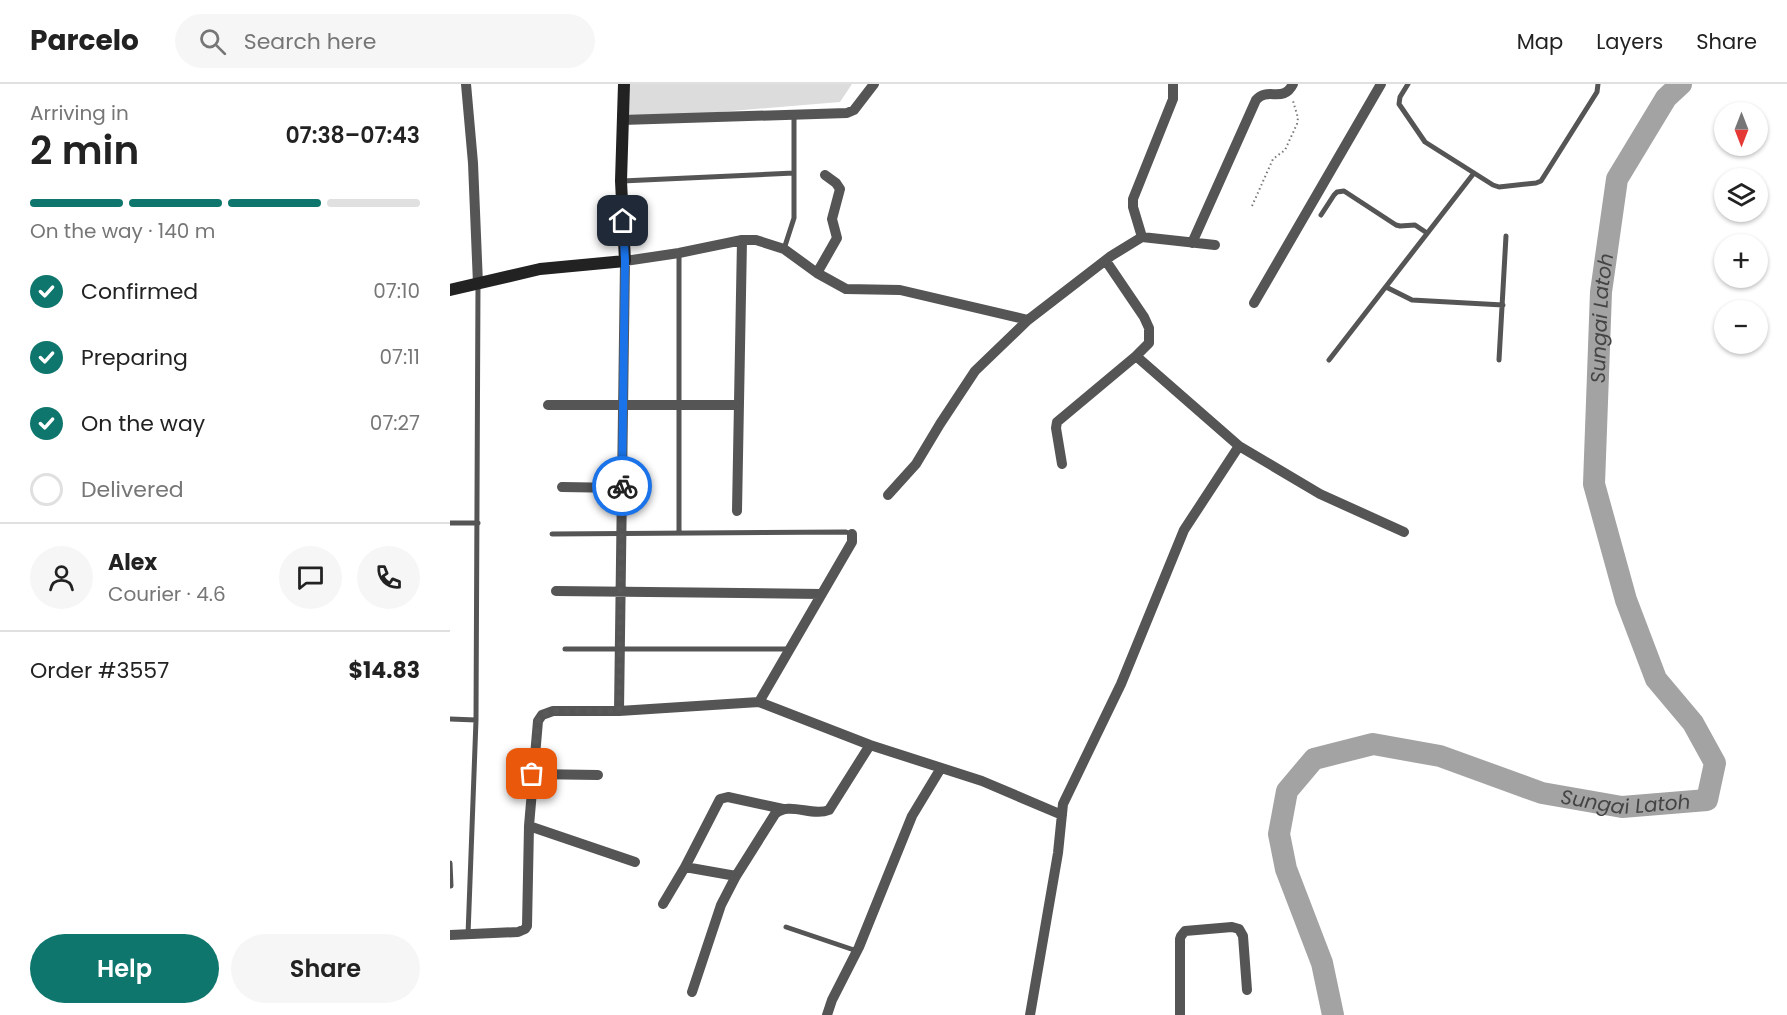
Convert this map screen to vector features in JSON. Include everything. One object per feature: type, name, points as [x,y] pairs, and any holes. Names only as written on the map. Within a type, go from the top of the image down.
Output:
[{"type":"street","points":[[466,84],[478,284]]},
{"type":"street","points":[[619,711],[625,261],[621,181],[624,84]]},
{"type":"street","points":[[622,120],[850,113],[874,84]]},
{"type":"street","points":[[1142,237],[1132,199],[1173,99],[1173,84]]},
{"type":"street","points":[[1254,303],[1381,84]]},
{"type":"street","points":[[1192,243],[1256,100],[1259,96],[1285,94],[1292,87]]},
{"type":"street","points":[[817,273],[837,238],[832,219],[840,189],[825,175]]},
{"type":"street","points":[[888,495],[916,464],[975,371],[1028,320],[1116,252],[1142,237],[1215,245]]},
{"type":"street","points":[[450,290],[540,269],[625,261],[742,240],[756,240],[784,249],[817,273],[846,289],[900,290],[1028,320]]},
{"type":"street","points":[[737,511],[742,240]]},
{"type":"street","points":[[1062,464],[1057,422],[1149,343],[1148,326],[1144,317],[1106,261]]},
{"type":"street","points":[[1136,356],[1239,446],[1320,494],[1404,532]]},
{"type":"street","points":[[548,405],[739,405]]},
{"type":"street","points":[[1030,1015],[1058,854],[1063,804],[1121,684],[1184,530],[1239,446]]},
{"type":"street","points":[[562,488],[622,488]]},
{"type":"street","points":[[759,702],[852,542],[852,534]]},
{"type":"street","points":[[556,591],[821,594]]},
{"type":"street","points":[[450,935],[518,932],[527,926],[529,826],[538,721],[542,715],[553,711],[619,711],[759,702],[870,745],[982,781],[1062,815]]},
{"type":"street","points":[[663,904],[720,799],[728,797],[783,809],[820,812],[829,810],[870,745]]},
{"type":"street","points":[[826,1015],[857,951],[912,816],[942,768]]},
{"type":"street","points":[[532,774],[598,775]]},
{"type":"street","points":[[692,992],[721,905],[736,876],[775,814],[783,809]]},
{"type":"street","points":[[529,826],[635,862]]},
{"type":"street","points":[[685,867],[736,876]]},
{"type":"street","points":[[1180,1015],[1180,939],[1185,931],[1232,927],[1239,929],[1243,936],[1247,990]]},
{"type":"lane","points":[[1408,84],[1400,97],[1399,104],[1425,142],[1497,187],[1541,181],[1597,92],[1598,84]]},
{"type":"lane","points":[[784,249],[794,218],[794,114]]},
{"type":"lane","points":[[621,181],[794,173]]},
{"type":"lane","points":[[1329,360],[1474,173]]},
{"type":"lane","points":[[1321,215],[1334,195],[1344,191],[1396,225],[1415,225],[1428,233]]},
{"type":"lane","points":[[1499,360],[1506,236]]},
{"type":"lane","points":[[679,253],[679,533]]},
{"type":"lane","points":[[468,935],[476,720],[478,284]]},
{"type":"lane","points":[[1386,287],[1412,300],[1503,305]]},
{"type":"lane","points":[[450,523],[478,523]]},
{"type":"lane","points":[[552,534],[846,532],[852,534]]},
{"type":"lane","points":[[565,650],[789,649]]},
{"type":"lane","points":[[450,719],[476,720]]},
{"type":"lane","points":[[450,863],[451,886]]},
{"type":"lane","points":[[786,927],[857,951]]},
{"type":"path","points":[[1252,206],[1275,156],[1285,150],[1298,122],[1292,87]]},
{"type":"shaded area","points":[[624,84],[852,84],[840,102],[622,120]]},
{"type":"waterway","name":"Sungai Latoh","points":[[1333,1015],[1322,963],[1286,869],[1279,834],[1287,791],[1314,759],[1373,744],[1440,756],[1542,793],[1622,807],[1707,800],[1715,763],[1693,723],[1656,679],[1626,600],[1594,484],[1601,292],[1617,179],[1666,98],[1681,84]]},
{"type":"way so far","points":[[532,774],[538,721],[542,715],[553,711],[619,711],[622,486]]},
{"type":"route","points":[[622,486],[625,261],[623,221]]}]
